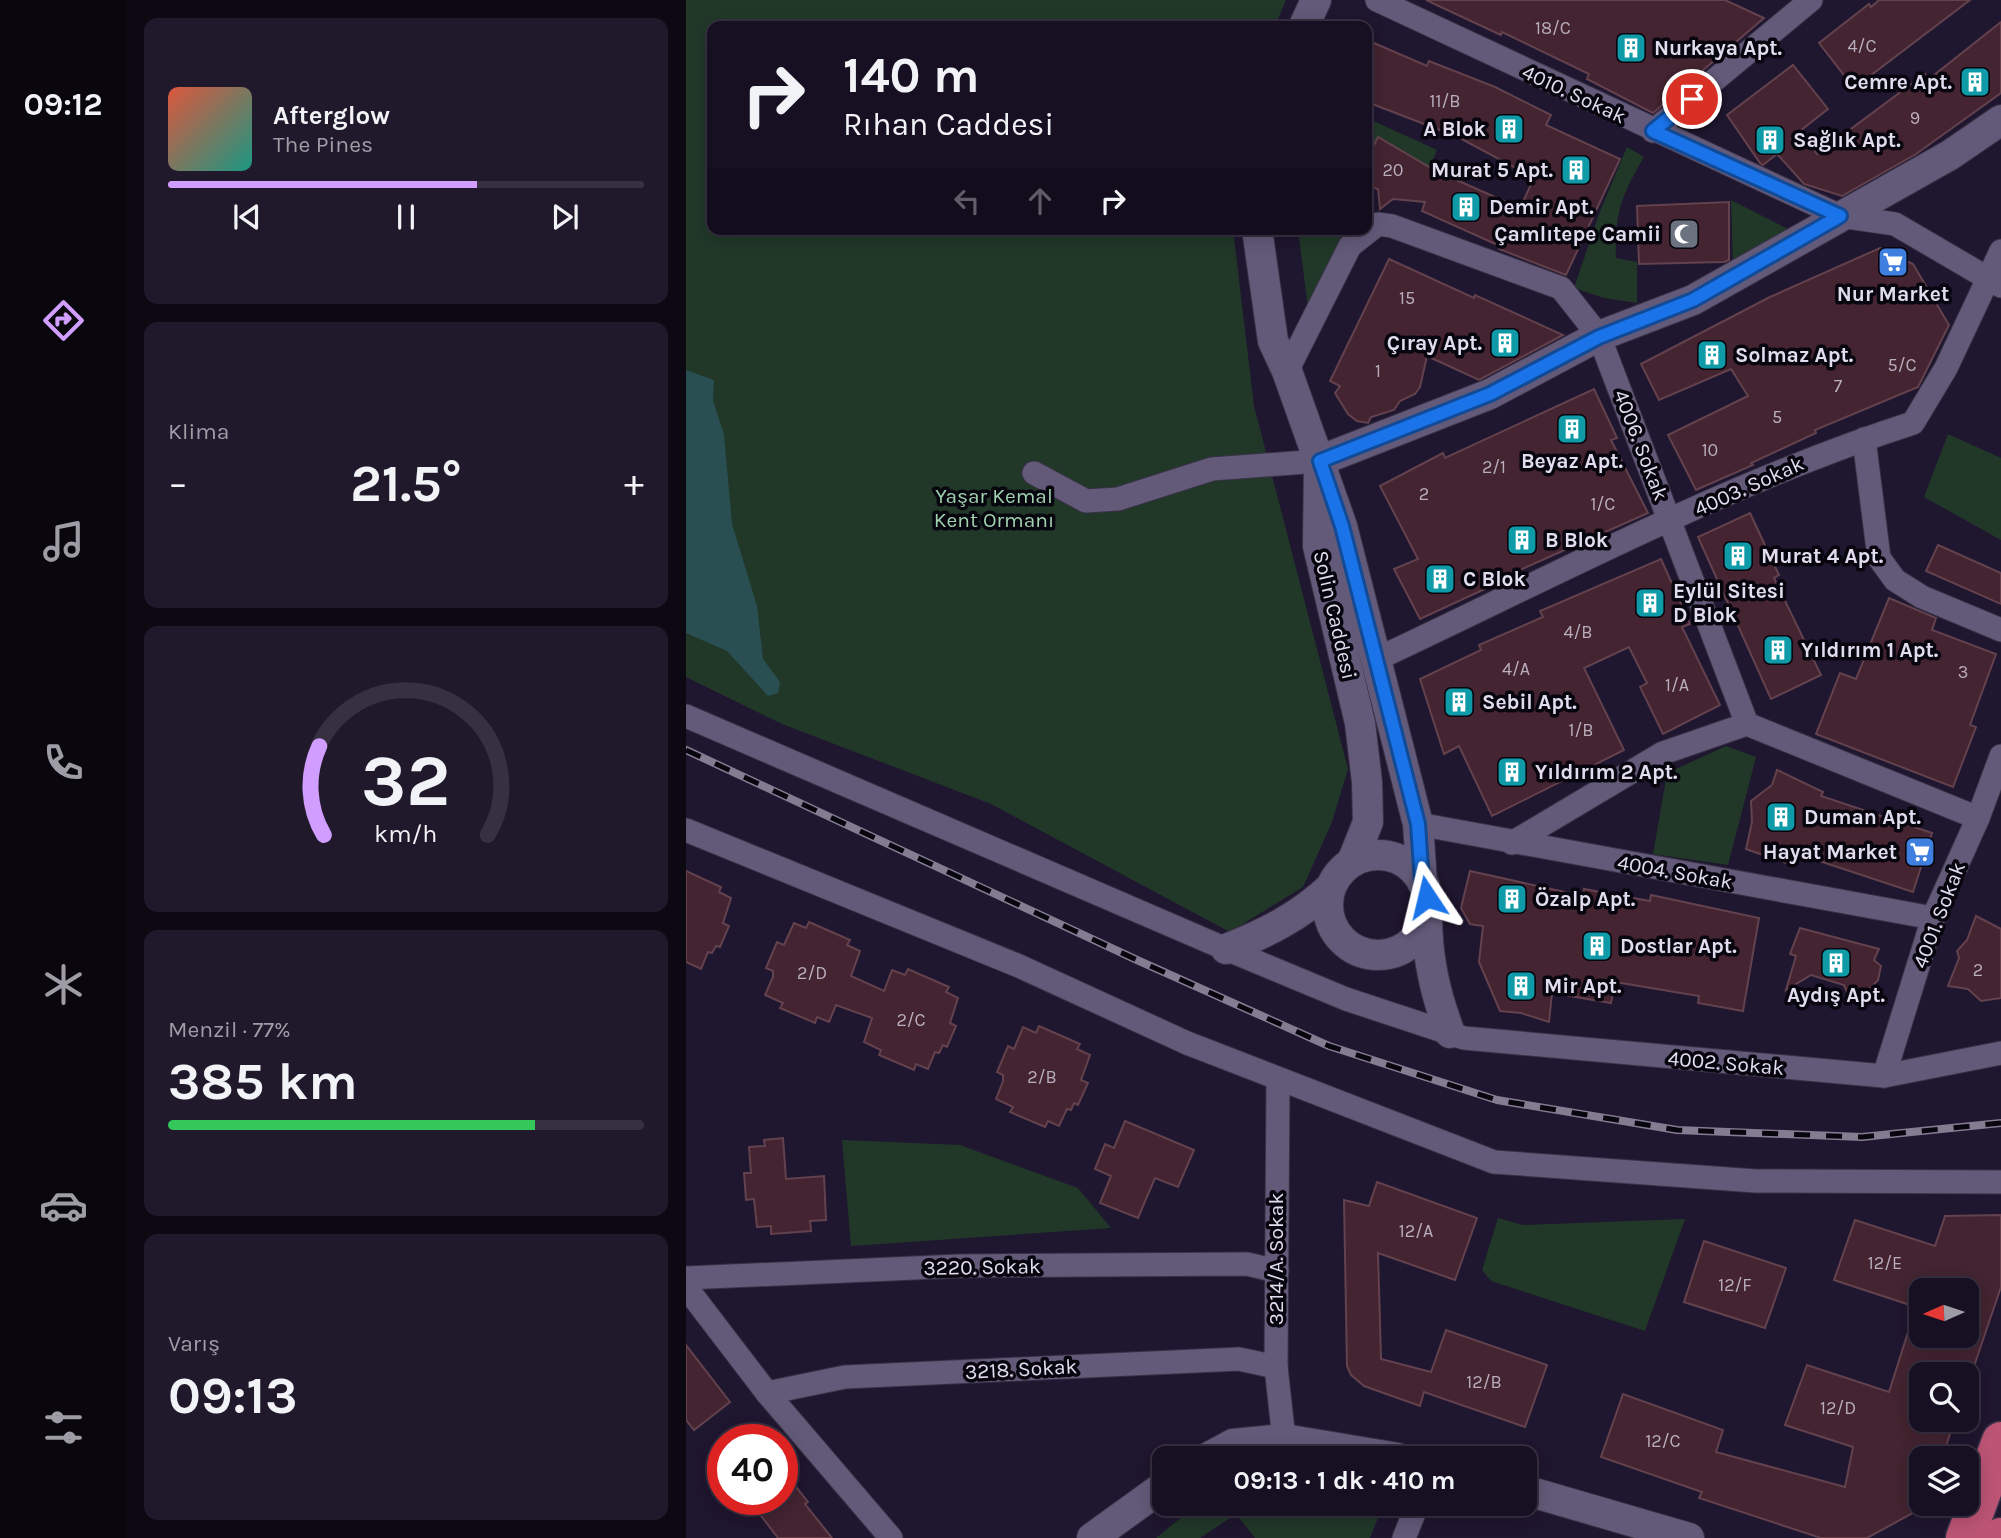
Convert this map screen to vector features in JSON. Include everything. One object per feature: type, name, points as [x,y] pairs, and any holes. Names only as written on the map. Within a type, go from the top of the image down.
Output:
[{"type":"highway","points":[[1965,1538],[2001,1441]]},
{"type":"street","points":[[1306,21],[1316,0]]},
{"type":"street","name":"4010. Sokak","points":[[1377,0],[1840,216],[1895,224],[1994,283]]},
{"type":"street","points":[[1653,131],[1807,1]]},
{"type":"street","points":[[1034,473],[1086,500],[1118,499],[1212,469],[1320,461],[1490,394],[1599,337],[1693,300],[1950,155],[2001,120]]},
{"type":"street","name":"4006. Sokak","points":[[1372,229],[1378,224],[1392,226],[1561,288],[1599,337],[1747,724]]},
{"type":"street","points":[[1258,235],[1273,341],[1320,461]]},
{"type":"street","name":"4006. Sokak","points":[[1287,371],[1350,246],[1364,235]]},
{"type":"street","name":"4003. Sokak","points":[[1377,659],[1670,522],[1864,439],[1913,423],[1994,283],[2001,251]]},
{"type":"street","points":[[1864,439],[1879,558],[1895,580],[1922,597],[2001,630]]},
{"type":"street","name":"Solin Caddesi","points":[[1320,461],[1342,526],[1418,824],[1422,882]]},
{"type":"street","name":"Solin Caddesi","points":[[1320,461],[1318,546],[1360,723],[1367,782],[1368,822],[1352,862]]},
{"type":"street","name":"4002. Sokak","points":[[686,716],[1346,999],[1450,1033],[1514,1045],[1884,1076],[2001,1054]]},
{"type":"street","points":[[1512,843],[1663,753],[1747,724],[1978,818]]},
{"type":"street","name":"4001. Sokak","points":[[1884,1076],[1933,918],[1978,818],[2001,756]]},
{"type":"street","name":"4004. Sokak","points":[[1418,824],[1933,918]]},
{"type":"street","points":[[686,830],[1019,966],[1187,1043],[1494,1162],[1756,1181],[2001,1182]]},
{"type":"street","points":[[1226,949],[1276,929],[1306,911],[1352,862],[1367,856],[1383,855],[1399,859],[1412,869],[1422,882],[1427,897],[1427,953],[1435,991],[1450,1033]]},
{"type":"street","points":[[1331,887],[1328,903],[1334,927],[1349,946],[1364,953],[1381,955],[1397,951],[1410,943],[1421,930],[1427,914]]},
{"type":"street","name":"3214/A. Sokak","points":[[1278,1079],[1276,1367],[1284,1439]]},
{"type":"street","name":"3220. Sokak","points":[[686,1278],[970,1266],[1247,1264],[1277,1271]]},
{"type":"street","points":[[686,1287],[768,1394],[891,1538]]},
{"type":"street","name":"3218. Sokak","points":[[768,1394],[845,1377],[1239,1359],[1276,1367]]},
{"type":"street","points":[[1229,1446],[1284,1439],[1326,1446]]},
{"type":"street","points":[[1537,1494],[1689,1538]]},
{"type":"street","points":[[1092,1538],[1152,1495]]},
{"type":"street","points":[[1537,1509],[1639,1538]]},
{"type":"street","points":[[1404,1538],[1413,1516]]},
{"type":"green space","name":"Yaşar Kemal Kent Ormanı","points":[[686,0],[1286,0],[1277,21],[707,21],[707,235],[1234,235],[1254,406],[1348,769],[1332,822],[1303,887],[1230,932],[991,804],[782,724],[686,677]]},
{"type":"green space","points":[[1372,120],[1437,150],[1430,167],[1378,137],[1372,151]]},
{"type":"green space","points":[[1627,147],[1644,157],[1621,205],[1616,229],[1616,258],[1637,262],[1637,303],[1604,298],[1574,288],[1601,209]]},
{"type":"green space","points":[[1731,200],[1786,228],[1788,236],[1733,265]]},
{"type":"green space","points":[[1299,235],[1346,235],[1308,308]]},
{"type":"green space","points":[[1948,434],[2001,458],[2001,540],[1924,497]]},
{"type":"green space","points":[[1726,746],[1756,757],[1728,865],[1653,854],[1667,773]]},
{"type":"green space","points":[[842,1140],[960,1145],[1078,1188],[1111,1228],[851,1246]]},
{"type":"green space","points":[[1498,1218],[1523,1225],[1685,1219],[1645,1331],[1491,1281],[1482,1270]]},
{"type":"green space","points":[[1183,1516],[1233,1516],[1200,1538],[1156,1538]]},
{"type":"green space","points":[[1238,1516],[1379,1516],[1370,1538],[1255,1538]]},
{"type":"shaded area","points":[[686,370],[714,380],[713,400],[724,435],[732,524],[757,606],[763,659],[780,682],[778,693],[768,696],[727,651],[686,633]]},
{"type":"building","points":[[1426,0],[1725,0],[1764,18],[1653,113],[1587,79],[1589,74],[1502,32],[1501,35]]},
{"type":"building","points":[[1879,0],[1970,0],[1854,88],[1819,43],[1869,4],[1871,7]]},
{"type":"building","points":[[2001,22],[2001,93],[1916,154],[1842,196],[1804,184],[1777,154],[1763,165],[1760,163],[1727,115],[1793,65],[1828,109],[1800,131],[1817,154],[1925,74],[1929,79]]},
{"type":"building","points":[[1372,42],[1427,66],[1429,61],[1495,87],[1551,115],[1546,125],[1620,159],[1566,275],[1499,249],[1500,246],[1422,211],[1425,202],[1393,199],[1380,209],[1378,189],[1372,187],[1372,148],[1378,137],[1436,171],[1520,208],[1534,178],[1458,137],[1372,104]]},
{"type":"building","name":"Çamlıtepe Camii","points":[[1729,202],[1729,260],[1639,264],[1637,206]]},
{"type":"building","points":[[1880,248],[1913,264],[1949,325],[1918,387],[1815,430],[1816,433],[1751,463],[1753,465],[1696,490],[1668,435],[1748,396],[1731,369],[1659,400],[1641,364],[1770,297]]},
{"type":"building","points":[[1389,259],[1563,335],[1479,380],[1427,356],[1420,387],[1415,394],[1400,401],[1394,410],[1371,417],[1368,423],[1357,421],[1348,414],[1335,393],[1340,386],[1330,381]]},
{"type":"building","points":[[1594,389],[1617,438],[1611,440],[1648,513],[1484,586],[1485,589],[1420,619],[1394,569],[1418,559],[1380,486],[1443,453],[1445,458]]},
{"type":"building","points":[[1750,513],[1779,575],[1774,578],[1821,675],[1771,699],[1698,537]]},
{"type":"building","points":[[1938,545],[2001,573],[2001,604],[1926,571]]},
{"type":"building","points":[[1661,559],[1690,624],[1682,627],[1720,705],[1663,734],[1640,687],[1647,683],[1629,647],[1584,668],[1624,750],[1492,816],[1459,746],[1444,754],[1420,679],[1481,650],[1479,645],[1543,617],[1540,611]]},
{"type":"building","points":[[1889,598],[1936,618],[1932,630],[1996,654],[1970,725],[1976,727],[1953,787],[1816,734],[1840,673],[1856,679]]},
{"type":"building","points":[[1777,770],[1823,792],[1821,796],[1932,833],[1913,892],[1795,853],[1789,864],[1746,849],[1752,822],[1751,801],[1772,785]]},
{"type":"building","points":[[686,871],[721,887],[719,892],[731,898],[723,923],[729,926],[720,947],[716,946],[712,953],[708,952],[701,969],[686,962]]},
{"type":"building","points":[[1470,871],[1583,896],[1584,889],[1650,901],[1651,895],[1759,918],[1743,1011],[1698,1003],[1699,996],[1615,982],[1611,1003],[1552,993],[1549,1022],[1521,1013],[1500,1011],[1479,962],[1483,926],[1470,924],[1461,908]]},
{"type":"building","points":[[1976,916],[2001,929],[2001,998],[1981,1001],[1968,989],[1948,986],[1959,958],[1957,951],[1967,940]]},
{"type":"building","points":[[809,922],[850,940],[847,945],[860,951],[851,976],[884,991],[892,970],[905,975],[908,969],[949,987],[946,992],[958,998],[950,1023],[956,1026],[947,1047],[943,1045],[939,1053],[935,1052],[928,1069],[916,1064],[914,1070],[879,1055],[881,1050],[864,1042],[872,1018],[836,1005],[829,1022],[817,1017],[815,1023],[780,1008],[783,1003],[765,995],[773,977],[773,971],[766,968],[777,942],[784,945],[794,923],[806,928]]},
{"type":"building","name":"Aydış Apt.","points":[[1800,928],[1879,949],[1874,960],[1881,966],[1878,980],[1863,996],[1847,992],[1844,985],[1811,975],[1786,990],[1796,956],[1790,954]]},
{"type":"building","points":[[1039,1026],[1080,1044],[1077,1049],[1090,1055],[1081,1080],[1088,1083],[1078,1105],[1074,1103],[1071,1110],[1067,1109],[1059,1126],[1048,1121],[1045,1127],[1010,1112],[1013,1107],[996,1099],[1003,1081],[1003,1075],[997,1072],[1008,1046],[1014,1049],[1023,1027],[1036,1033]]},
{"type":"building","points":[[1125,1121],[1194,1150],[1178,1187],[1155,1178],[1138,1218],[1100,1203],[1111,1176],[1095,1169],[1105,1144],[1114,1148]]},
{"type":"building","points":[[783,1138],[786,1179],[824,1176],[826,1220],[810,1221],[811,1231],[771,1234],[771,1226],[757,1227],[754,1199],[746,1200],[744,1173],[751,1173],[749,1147],[765,1146],[764,1140]]},
{"type":"building","points":[[1377,1182],[1477,1218],[1455,1280],[1378,1253],[1381,1359],[1431,1372],[1446,1330],[1547,1365],[1525,1427],[1424,1392],[1420,1406],[1364,1386],[1351,1375],[1347,1366],[1344,1200],[1369,1206]]},
{"type":"building","points":[[2001,1215],[2001,1287],[1975,1362],[1909,1362],[1909,1432],[1951,1432],[1946,1446],[1909,1446],[1909,1515],[1867,1538],[1821,1538],[1699,1498],[1702,1492],[1601,1457],[1623,1394],[1723,1430],[1716,1452],[1845,1487],[1853,1447],[1785,1425],[1807,1365],[1889,1392],[1909,1329],[1909,1348],[1979,1348],[1979,1278],[1909,1278],[1909,1305],[1834,1280],[1855,1220],[1935,1246],[1945,1216]]},
{"type":"building","points":[[1704,1241],[1786,1268],[1765,1328],[1684,1302]]},
{"type":"building","points":[[686,1345],[730,1402],[694,1430],[686,1420]]},
{"type":"building","points":[[798,1489],[808,1502],[805,1504],[832,1538],[778,1538],[760,1515],[798,1515]]},
{"type":"railway","points":[[686,750],[1137,960],[1329,1046],[1497,1100],[1677,1130],[1862,1137],[2001,1123]]},
{"type":"place","name":"Nurkaya Apt.","points":[[1631,48]]},
{"type":"place","name":"Cemre Apt.","points":[[1975,82]]},
{"type":"place","name":"A Blok","points":[[1509,129]]},
{"type":"place","name":"Sağlık Apt.","points":[[1770,140]]},
{"type":"place","name":"Murat 5 Apt.","points":[[1576,170]]},
{"type":"place","name":"Demir Apt.","points":[[1466,207]]},
{"type":"place","name":"Çamlıtepe Camii","points":[[1684,234]]},
{"type":"place","name":"Nur Market","points":[[1893,262]]},
{"type":"place","name":"Çıray Apt.","points":[[1505,343]]},
{"type":"place","name":"Solmaz Apt.","points":[[1712,355]]},
{"type":"place","name":"Beyaz Apt.","points":[[1572,429]]},
{"type":"place","name":"B Blok","points":[[1522,540]]},
{"type":"place","name":"Murat 4 Apt.","points":[[1738,556]]},
{"type":"place","name":"C Blok","points":[[1440,579]]},
{"type":"place","name":"Eylül Sitesi D Blok","points":[[1650,603]]},
{"type":"place","name":"Yıldırım 1 Apt.","points":[[1778,650]]},
{"type":"place","name":"Sebil Apt.","points":[[1459,702]]},
{"type":"place","name":"Yıldırım 2 Apt.","points":[[1512,772]]},
{"type":"place","name":"Duman Apt.","points":[[1781,817]]},
{"type":"place","name":"Hayat Market","points":[[1920,852]]},
{"type":"place","name":"Özalp Apt.","points":[[1512,899]]},
{"type":"place","name":"Dostlar Apt.","points":[[1597,946]]},
{"type":"place","name":"Aydış Apt.","points":[[1836,963]]},
{"type":"place","name":"Mir Apt.","points":[[1521,986]]},
{"type":"route","points":[[1427,897],[1422,882],[1418,824],[1342,526],[1320,461],[1490,394],[1599,337],[1693,300],[1796,244],[1840,216],[1653,131],[1692,99]]}]
